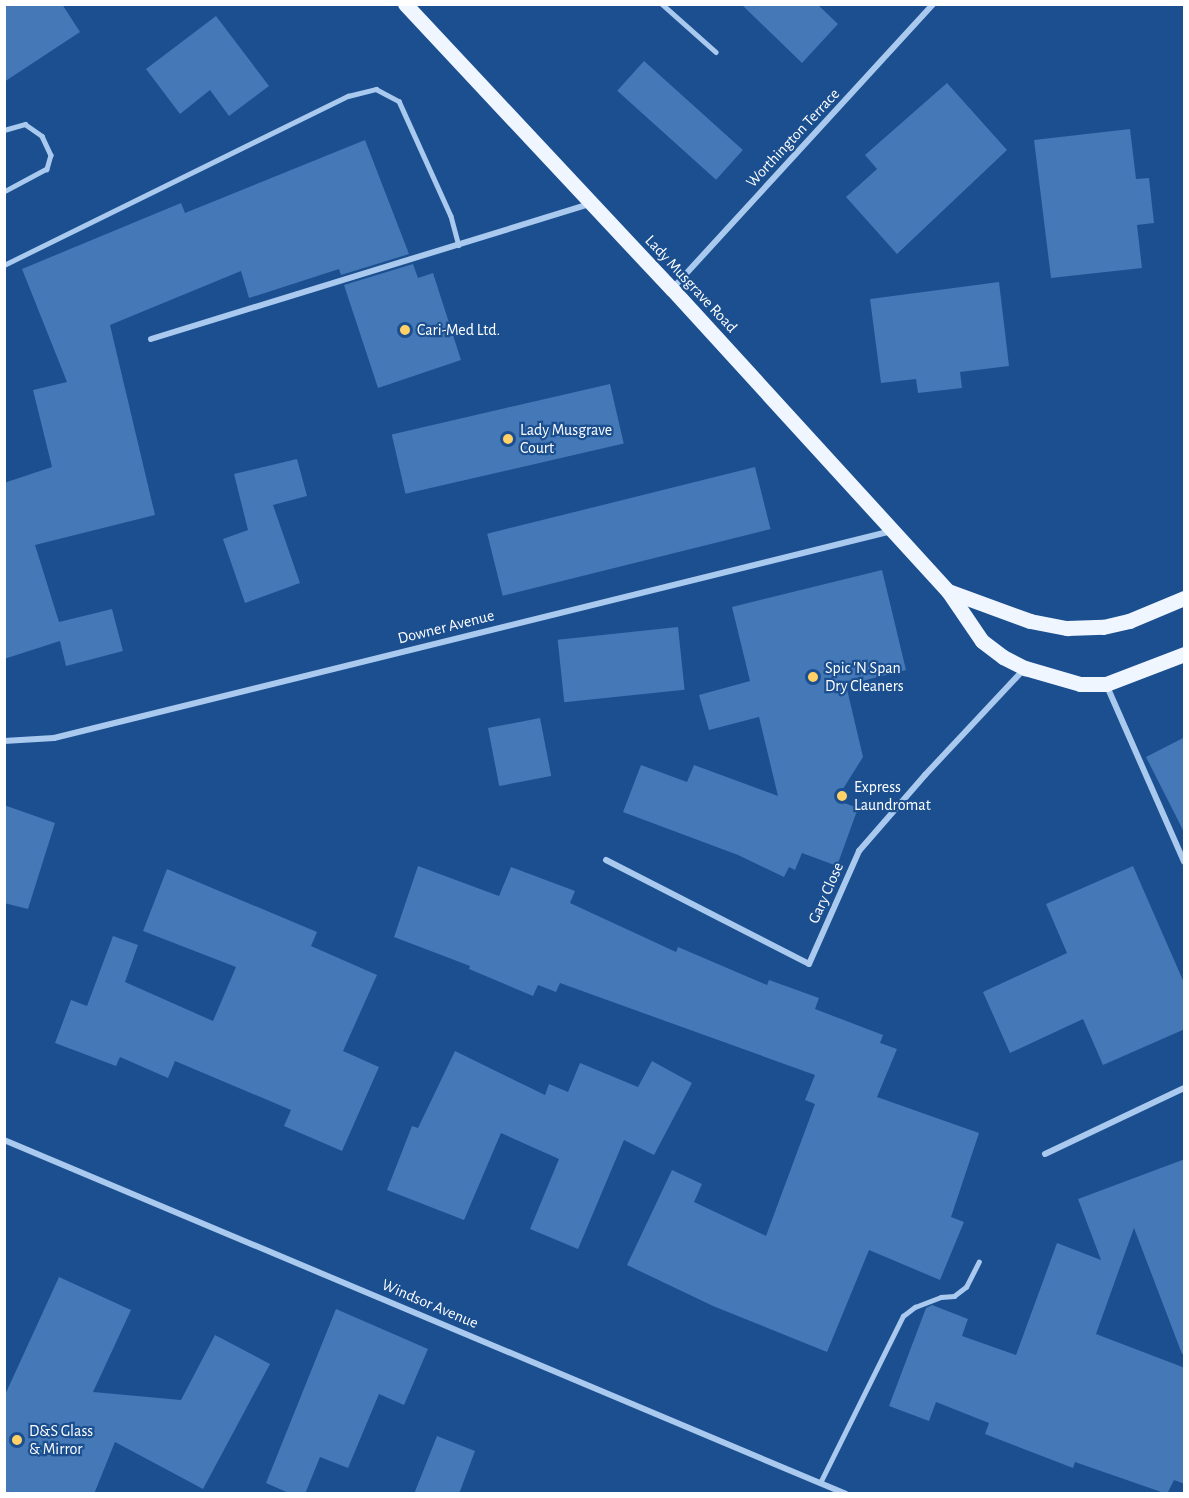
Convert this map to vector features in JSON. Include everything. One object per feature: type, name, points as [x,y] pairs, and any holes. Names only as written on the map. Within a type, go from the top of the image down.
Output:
[{"type":"main road","name":"Lady Musgrave Road","points":[[405,4],[672,289],[948,591],[982,641],[1003,657],[1025,668],[1080,684],[1106,684],[1185,654]]},
{"type":"main road","name":"Lady Musgrave Road","points":[[948,591],[1030,621],[1067,628],[1103,627],[1129,621],[1185,598]]},
{"type":"street","name":"Worthington Terrace","points":[[672,289],[933,4]]},
{"type":"street","points":[[151,339],[592,204]]},
{"type":"street","name":"Downer Avenue","points":[[4,741],[54,738],[893,531]]},
{"type":"street","name":"Gary Close","points":[[606,860],[808,964],[860,851],[925,775],[1025,668]]},
{"type":"street","points":[[1106,684],[1185,862]]},
{"type":"street","points":[[1045,1154],[1185,1088]]},
{"type":"street","name":"Windsor Avenue","points":[[4,1140],[846,1494]]},
{"type":"lane","points":[[662,4],[716,52]]},
{"type":"lane","points":[[4,265],[348,96],[375,89],[399,101],[451,216],[459,245]]},
{"type":"lane","points":[[4,130],[25,124],[42,136],[51,155],[47,169],[4,192]]},
{"type":"lane","points":[[820,1483],[903,1316],[915,1307],[941,1297],[954,1296],[966,1287],[979,1262]]},
{"type":"building","points":[[4,4],[62,4],[80,32],[4,82]]},
{"type":"building","points":[[741,4],[817,4],[838,24],[802,63]]},
{"type":"building","points":[[216,16],[269,86],[229,116],[210,90],[180,114],[146,69]]},
{"type":"building","points":[[644,61],[743,150],[716,180],[617,91]]},
{"type":"building","points":[[947,83],[1007,150],[897,254],[846,197],[877,169],[865,155]]},
{"type":"building","points":[[1130,129],[1136,179],[1149,178],[1154,223],[1137,225],[1142,268],[1051,278],[1034,140]]},
{"type":"building","points":[[365,140],[409,254],[341,275],[339,269],[249,298],[241,271],[110,325],[155,515],[35,545],[59,622],[112,609],[123,651],[66,666],[60,641],[4,659],[4,483],[52,467],[33,390],[67,382],[22,269],[181,203],[185,213]]},
{"type":"building","name":"Cari-Med Ltd.","points":[[413,264],[418,278],[433,273],[461,360],[378,388],[344,285]]},
{"type":"building","points":[[999,282],[1009,366],[960,372],[962,388],[918,393],[916,379],[881,383],[870,299]]},
{"type":"building","name":"Lady Musgrave Court","points":[[610,384],[624,443],[405,494],[392,434]]},
{"type":"building","points":[[297,459],[307,496],[273,505],[300,583],[245,603],[223,539],[248,530],[234,474]]},
{"type":"building","points":[[755,467],[770,529],[503,596],[487,534]]},
{"type":"building","points":[[882,570],[906,670],[846,685],[863,757],[836,800],[858,808],[837,866],[802,853],[795,870],[789,867],[784,877],[738,855],[623,812],[641,765],[687,782],[694,765],[778,796],[759,717],[709,730],[699,695],[750,681],[732,607]]},
{"type":"building","points":[[678,627],[685,690],[564,702],[558,640]]},
{"type":"building","points":[[540,718],[551,776],[499,786],[488,728]]},
{"type":"building","points":[[1185,737],[1185,834],[1146,757]]},
{"type":"building","points":[[4,805],[55,823],[28,909],[4,903]]},
{"type":"building","points":[[418,866],[499,896],[511,867],[575,891],[570,903],[676,952],[678,947],[767,985],[769,980],[819,998],[815,1009],[883,1035],[880,1043],[897,1049],[877,1097],[979,1133],[951,1217],[964,1222],[940,1280],[869,1250],[827,1352],[713,1306],[627,1265],[672,1170],[702,1184],[694,1202],[766,1236],[815,1104],[805,1100],[815,1075],[560,983],[556,992],[538,985],[533,996],[469,969],[470,966],[394,937]]},
{"type":"building","points":[[1133,866],[1185,985],[1185,1029],[1103,1065],[1083,1019],[1010,1053],[983,992],[1067,953],[1046,904]]},
{"type":"building","points":[[167,869],[317,932],[311,946],[377,975],[343,1051],[379,1067],[342,1151],[284,1126],[291,1110],[175,1061],[168,1078],[120,1057],[116,1066],[55,1043],[71,1000],[87,1006],[113,936],[138,945],[125,982],[213,1021],[236,967],[143,931]]},
{"type":"building","points":[[455,1051],[545,1095],[549,1084],[568,1092],[580,1063],[638,1087],[652,1061],[692,1083],[654,1155],[624,1140],[578,1249],[530,1229],[559,1159],[501,1133],[464,1220],[387,1190],[412,1126],[418,1128]]},
{"type":"building","points":[[1185,1159],[1185,1353],[1182,1354],[1134,1228],[1096,1334],[1185,1368],[1185,1484],[1174,1480],[1167,1494],[1075,1462],[1073,1468],[985,1434],[989,1423],[936,1402],[929,1421],[889,1406],[926,1308],[932,1305],[968,1319],[962,1336],[1016,1355],[1057,1243],[1101,1260],[1078,1199]]},
{"type":"building","points":[[59,1277],[131,1310],[93,1392],[181,1400],[215,1335],[270,1364],[203,1489],[115,1442],[94,1494],[4,1494],[4,1397]]},
{"type":"building","points":[[336,1309],[428,1349],[404,1405],[379,1394],[348,1468],[320,1457],[305,1494],[291,1494],[266,1483]]},
{"type":"building","points":[[437,1436],[475,1451],[459,1494],[414,1494]]},
{"type":"place","name":"Cari-Med Ltd.","points":[[405,330]]},
{"type":"place","name":"Lady Musgrave Court","points":[[508,439]]},
{"type":"place","name":"Spic 'N Span Dry Cleaners","points":[[813,677]]},
{"type":"place","name":"Express Laundromat","points":[[842,796]]},
{"type":"place","name":"D&S Glass & Mirror","points":[[17,1440]]}]
